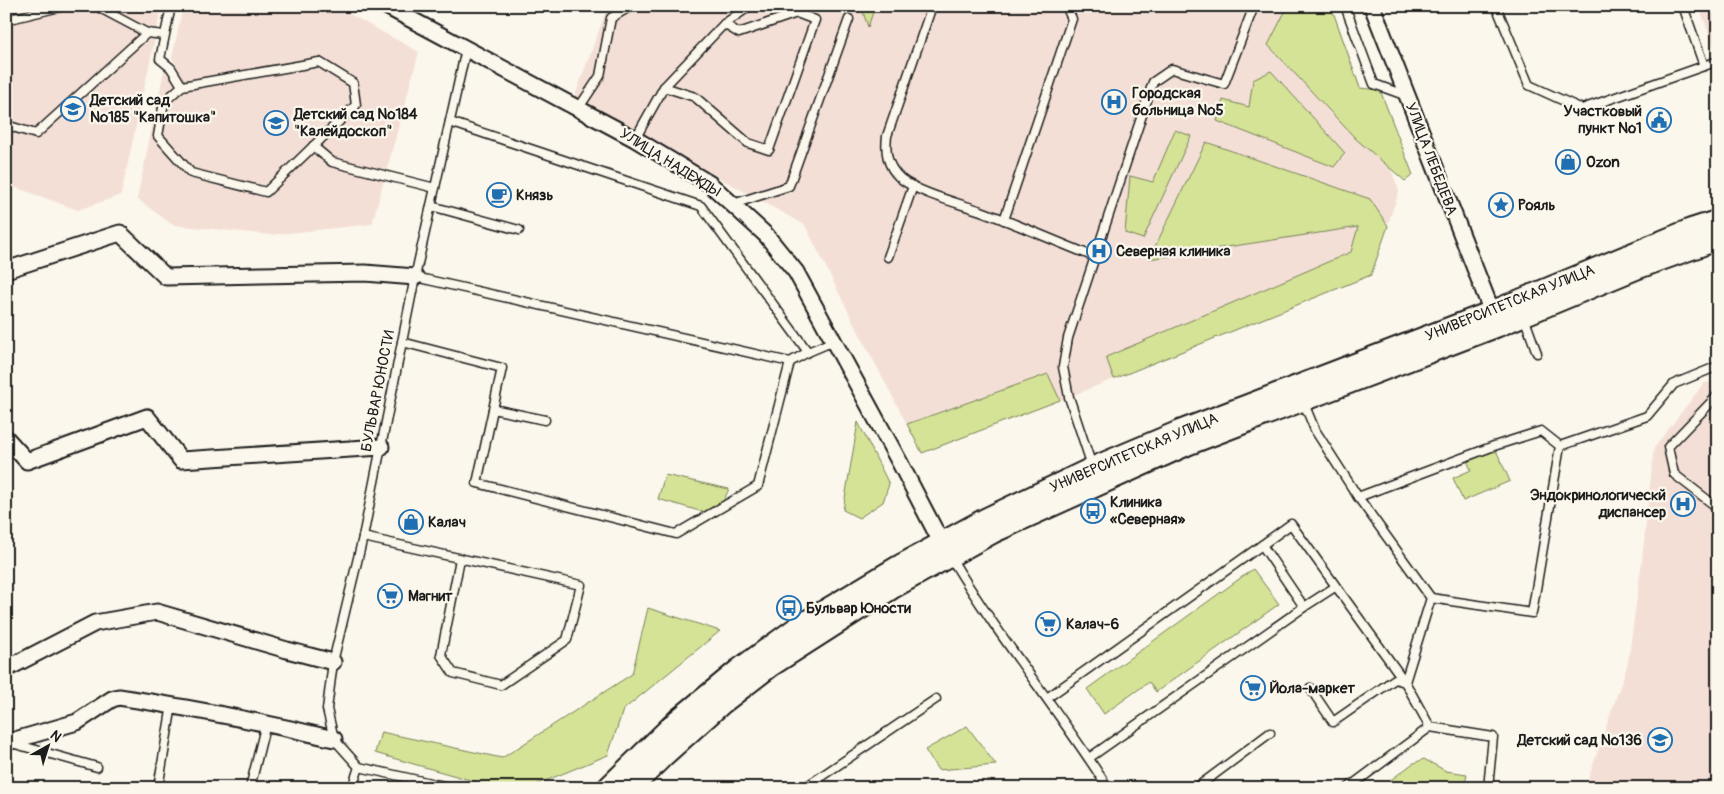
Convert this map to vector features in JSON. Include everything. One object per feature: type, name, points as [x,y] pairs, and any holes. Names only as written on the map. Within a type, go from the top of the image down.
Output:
[{"type":"main road","name":"УНИВЕРСИТЕТСКАЯ УЛИЦА","points":[[608,788],[678,720],[740,669],[798,627],[898,566],[993,532],[1300,394],[1494,319],[1690,230],[1718,221]]},
{"type":"main road","name":"УНИВЕРСИТЕТСКАЯ УЛИЦА","points":[[1494,319],[1523,315],[1637,268],[1718,239]]},
{"type":"main road","name":"УНИВЕРСИТЕТСКАЯ УЛИЦА","points":[[631,788],[663,756],[722,703],[770,666],[895,586],[945,549],[1093,468],[1181,431],[1300,394]]},
{"type":"street","name":"УЛИЦА ЛЕБЕДЕВА","points":[[1372,6],[1494,319]]},
{"type":"street","name":"УЛИЦА НАДЕЖДЫ","points":[[393,8],[635,139],[710,184],[766,235],[796,272],[945,549]]},
{"type":"street","points":[[6,270],[120,233],[166,277],[365,273],[414,277]]},
{"type":"street","points":[[6,438],[27,461],[147,417],[181,460],[381,447]]},
{"type":"street","points":[[6,669],[95,623],[157,612],[333,662]]},
{"type":"street","points":[[7,743],[77,722],[112,699],[119,697],[266,723],[334,739]]},
{"type":"lane","points":[[6,20],[64,6]]},
{"type":"lane","points":[[96,6],[147,33],[164,34]]},
{"type":"lane","points":[[171,6],[160,59],[172,68],[182,86]]},
{"type":"lane","points":[[578,109],[600,76],[611,18],[631,6]]},
{"type":"lane","points":[[635,139],[664,87],[724,24],[750,6]]},
{"type":"lane","points":[[932,6],[887,136],[885,150],[890,165],[900,177],[913,186],[1095,257]]},
{"type":"lane","points":[[1004,220],[1072,19],[1066,6]]},
{"type":"lane","points":[[1093,468],[1069,397],[1063,368],[1068,338],[1153,82],[1172,69],[1224,84],[1254,6]]},
{"type":"lane","points":[[1345,6],[1374,84],[1407,96]]},
{"type":"lane","points":[[1496,6],[1529,85],[1582,109],[1718,61]]},
{"type":"lane","points":[[1683,6],[1704,66]]},
{"type":"lane","points":[[664,87],[695,97],[748,143],[769,150],[815,20],[796,13],[739,32],[724,24]]},
{"type":"lane","points":[[733,204],[789,186],[848,19]]},
{"type":"lane","points":[[6,125],[36,134],[147,33]]},
{"type":"lane","name":"БУЛЬВАР ЮНОСТИ","points":[[334,739],[327,709],[333,662],[363,537],[414,277],[466,49]]},
{"type":"lane","points":[[318,62],[353,82],[356,105],[266,192],[192,173],[158,136],[164,102],[182,86],[318,62]]},
{"type":"lane","points":[[450,122],[701,206],[808,352]]},
{"type":"lane","points":[[313,146],[332,162],[435,188]]},
{"type":"lane","points":[[888,257],[913,186]]},
{"type":"lane","points":[[431,206],[519,230]]},
{"type":"lane","points":[[414,277],[790,362],[834,341]]},
{"type":"lane","points":[[1523,315],[1537,353]]},
{"type":"lane","points":[[402,342],[502,368],[477,483],[676,534],[758,486],[790,362]]},
{"type":"lane","points":[[1560,446],[1647,416],[1674,384],[1718,366]]},
{"type":"lane","points":[[1300,394],[1315,430],[1358,498],[1431,598],[1532,613],[1560,446]]},
{"type":"lane","points":[[1718,395],[1668,447],[1674,474],[1718,508]]},
{"type":"lane","points":[[493,409],[545,420]]},
{"type":"lane","points":[[1358,498],[1494,446],[1541,431],[1560,446]]},
{"type":"lane","points":[[1046,698],[1291,524],[1405,682],[1430,727]]},
{"type":"lane","points":[[363,537],[581,585],[567,640],[501,685],[453,673],[441,655],[460,559]]},
{"type":"lane","points":[[1262,545],[1304,607]]},
{"type":"lane","points":[[945,549],[984,611],[1089,758],[1108,788]]},
{"type":"lane","points":[[1089,758],[1335,586]]},
{"type":"lane","points":[[1405,682],[1431,598]]},
{"type":"lane","points":[[1310,688],[1334,722],[1395,679],[1405,682]]},
{"type":"lane","points":[[804,788],[936,699]]},
{"type":"lane","points":[[158,788],[172,705]]},
{"type":"lane","points":[[250,788],[266,723]]},
{"type":"lane","points":[[1348,788],[1430,727],[1493,737],[1488,788]]},
{"type":"lane","points":[[1196,788],[1270,733]]},
{"type":"lane","points":[[334,739],[359,767],[453,788]]},
{"type":"lane","points":[[7,743],[97,767]]},
{"type":"lane","points":[[352,788],[359,767]]},
{"type":"shaded area","name":"Детский сад №185 \"Капитошка\"","points":[[6,6],[162,6],[121,195],[78,210],[6,184]]},
{"type":"shaded area","name":"Детский сад №184 \"Калейдоскоп\"","points":[[183,6],[335,6],[419,52],[372,224],[271,235],[173,225],[137,199],[164,71],[177,66],[172,58]]},
{"type":"shaded area","name":"Северная клиника","points":[[617,6],[861,6],[868,26],[875,6],[1331,6],[1399,191],[1371,275],[1069,397],[922,453],[805,225],[574,98],[605,14]]},
{"type":"shaded area","points":[[1699,6],[1718,6],[1718,53],[1716,54]]},
{"type":"shaded area","name":"Эндокринологическй диспансер","points":[[1718,380],[1718,788],[1585,788],[1628,663],[1642,560],[1654,448],[1704,383]]},
{"type":"green space","points":[[861,6],[875,6],[868,27]]},
{"type":"green space","points":[[1288,6],[1331,6],[1360,88],[1380,90],[1413,175],[1405,181],[1356,139],[1268,45]]},
{"type":"green space","points":[[1271,71],[1345,153],[1334,167],[1217,121],[1223,100],[1249,107],[1253,80]]},
{"type":"green space","points":[[1175,130],[1191,136],[1143,239],[1125,233],[1130,176],[1153,182]]},
{"type":"green space","points":[[1206,142],[1370,199],[1388,226],[1371,275],[1114,379],[1106,357],[1351,252],[1358,227],[1149,259]]},
{"type":"green space","points":[[1048,374],[1060,400],[922,453],[907,424]]},
{"type":"green space","points":[[858,422],[889,484],[883,502],[859,518],[843,510]]},
{"type":"green space","points":[[1494,446],[1510,481],[1463,501],[1453,478],[1471,470],[1466,458]]},
{"type":"green space","points":[[665,475],[729,489],[722,504],[703,512],[658,499]]},
{"type":"green space","points":[[1253,569],[1279,604],[1156,692],[1149,682],[1104,714],[1087,689]]},
{"type":"green space","points":[[648,608],[720,631],[623,710],[608,755],[528,788],[498,788],[375,753],[381,732],[502,758],[632,674]]},
{"type":"green space","points":[[967,726],[996,765],[938,770],[925,750]]},
{"type":"green space","points":[[1424,759],[1446,771],[1467,774],[1464,788],[1380,788],[1412,764]]},
{"type":"place","name":"Городская больница №5","points":[[1114,102]]},
{"type":"place","name":"Детский сад №185 \"Капитошка\"","points":[[73,109]]},
{"type":"place","name":"Участковый пункт №1","points":[[1659,120]]},
{"type":"place","name":"Детский сад №184 \"Калейдоскоп\"","points":[[276,123]]},
{"type":"place","name":"Ozon","points":[[1568,162]]},
{"type":"place","name":"Князь","points":[[499,195]]},
{"type":"place","name":"Рояль","points":[[1501,205]]},
{"type":"place","name":"Северная клиника","points":[[1099,251]]},
{"type":"place","name":"Эндокринологическй диспансер","points":[[1683,504]]},
{"type":"place","name":"Клиника «Северная»","points":[[1093,511]]},
{"type":"place","name":"Калач","points":[[411,522]]},
{"type":"place","name":"Магнит","points":[[390,596]]},
{"type":"place","name":"Бульвар Юности","points":[[789,608]]},
{"type":"place","name":"Калач-6","points":[[1048,624]]},
{"type":"place","name":"Йола-маркет","points":[[1253,688]]},
{"type":"place","name":"Детский сад №136","points":[[1660,740]]}]
